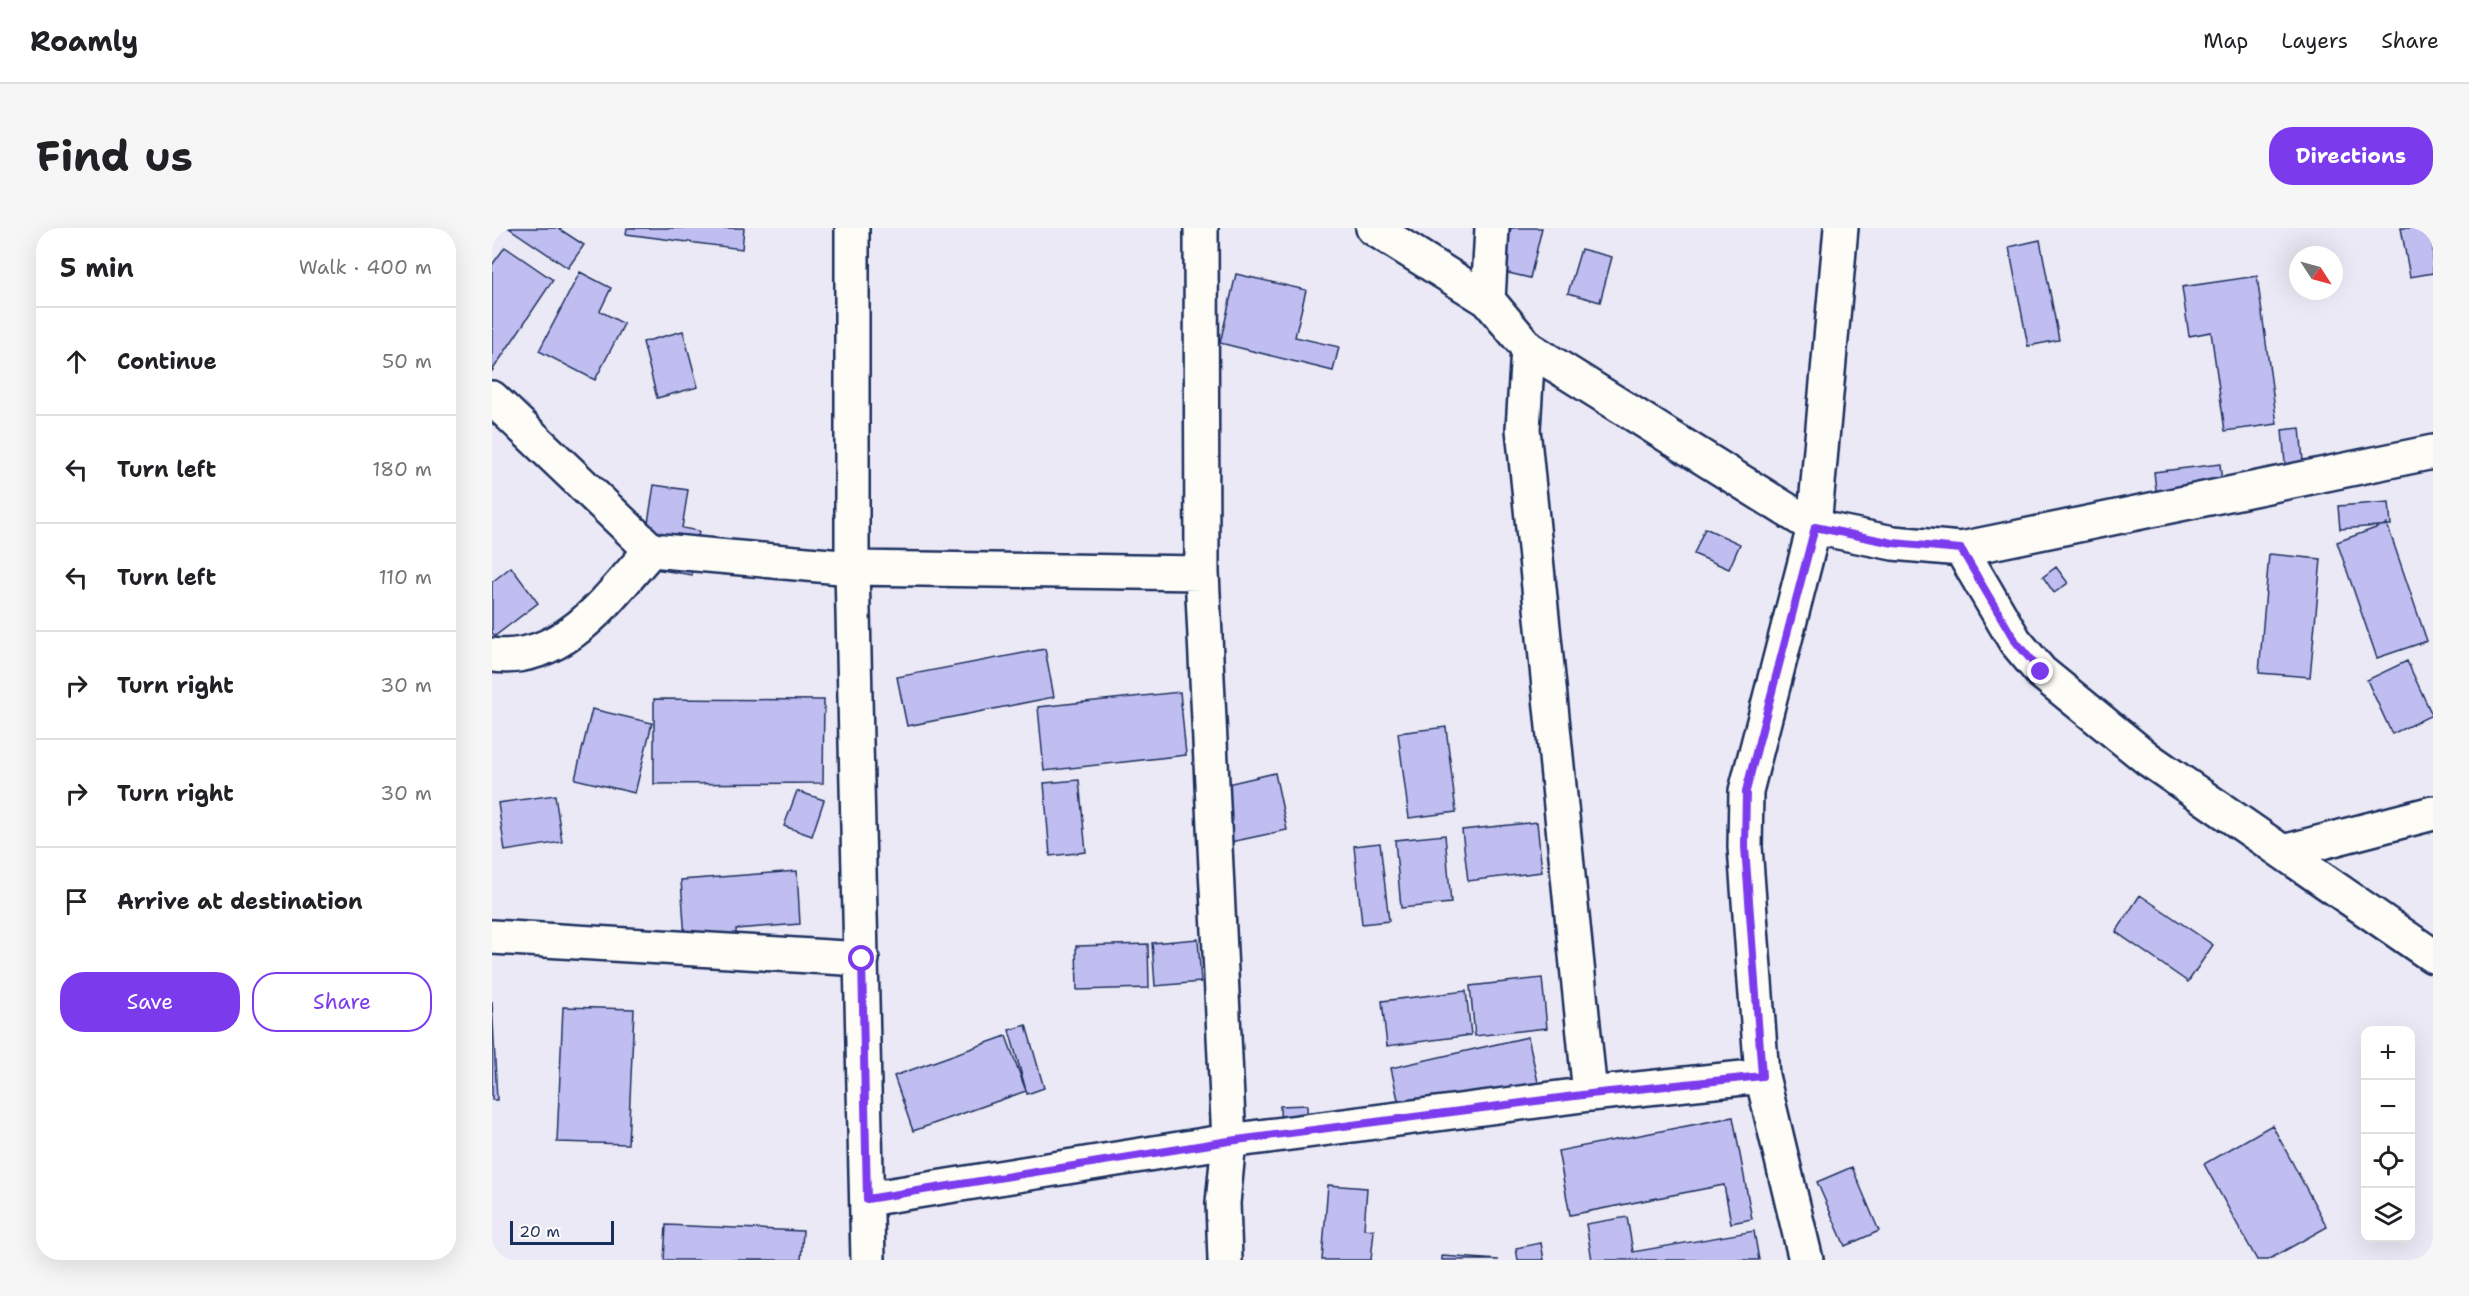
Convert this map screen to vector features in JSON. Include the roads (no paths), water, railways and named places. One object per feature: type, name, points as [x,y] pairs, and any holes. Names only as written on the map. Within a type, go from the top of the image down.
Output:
[{"type":"street","points":[[852,228],[852,568],[868,1260]]},
{"type":"street","points":[[1201,228],[1202,573],[1229,1141],[1223,1203],[1225,1260]]},
{"type":"street","points":[[1373,228],[1488,300],[1528,348],[1815,527],[1893,543],[1961,549],[2433,452]]},
{"type":"street","points":[[1488,300],[1492,228]]},
{"type":"street","points":[[1806,1260],[1762,1076],[1745,847],[1746,791],[1815,527],[1841,228]]},
{"type":"street","points":[[1528,348],[1523,429],[1590,1094]]},
{"type":"street","points":[[492,398],[651,550],[852,568],[1202,573]]},
{"type":"street","points":[[1961,549],[2015,641],[2041,672],[2148,759],[2433,956]]},
{"type":"street","points":[[492,655],[544,650],[570,633],[586,622],[651,550]]},
{"type":"street","points":[[2283,852],[2433,813]]},
{"type":"street","points":[[492,937],[862,959]]},
{"type":"street","points":[[867,1199],[1229,1141],[1590,1094],[1762,1076]]}]
